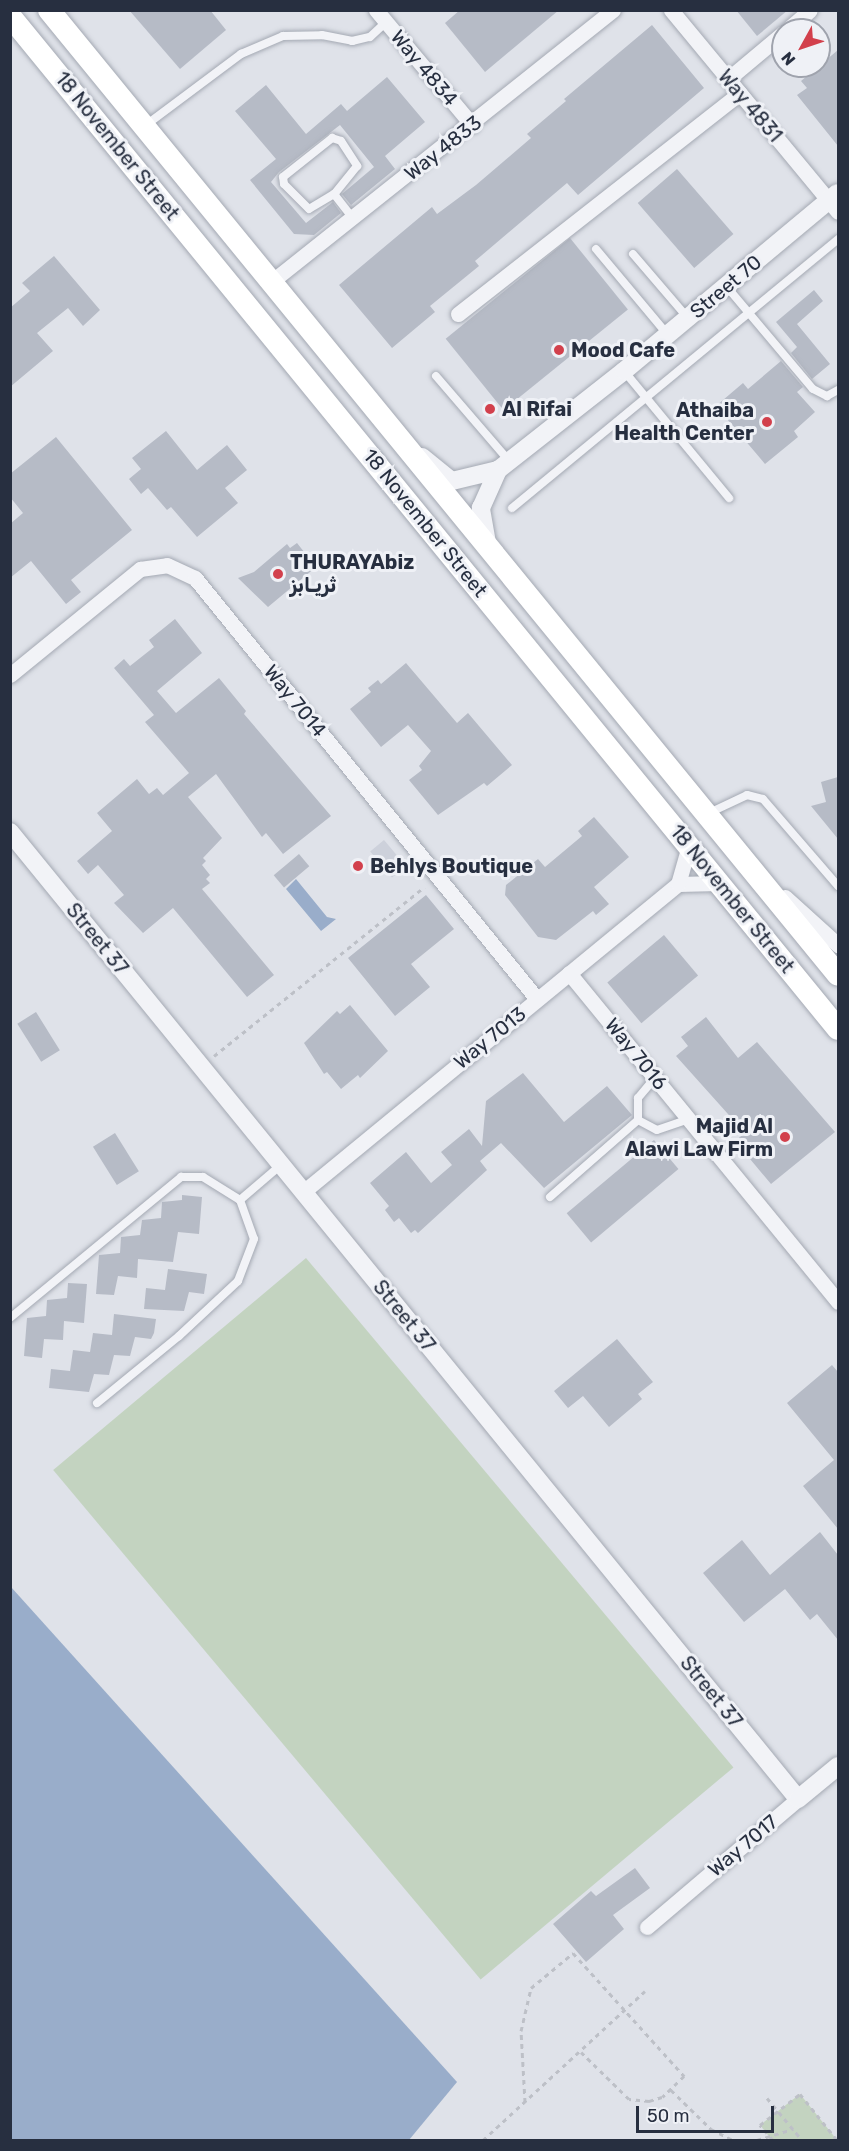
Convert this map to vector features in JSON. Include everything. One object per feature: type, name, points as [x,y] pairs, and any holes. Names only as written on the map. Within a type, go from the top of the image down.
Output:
[{"type":"main road","name":"18 November Street","points":[[49,10],[838,975]]},
{"type":"main road","name":"18 November Street","points":[[10,16],[838,1029]]},
{"type":"street","name":"Way 4833","points":[[271,282],[472,125],[613,10]]},
{"type":"street","name":"Way 4831","points":[[671,10],[835,202]]},
{"type":"street","name":"Way 4834","points":[[381,16],[472,125]]},
{"type":"street","points":[[728,79],[771,43]]},
{"type":"street","points":[[458,314],[740,93]]},
{"type":"street","name":"Street 70","points":[[404,442],[452,481],[504,465],[835,202]]},
{"type":"street","name":"Street 70","points":[[487,543],[481,508],[504,465]]},
{"type":"street","name":"Way 7014","points":[[10,675],[140,569],[167,565],[195,578],[537,999]]},
{"type":"street","name":"Street 37","points":[[10,832],[798,1799]]},
{"type":"street","points":[[689,846],[678,884],[719,883]]},
{"type":"street","points":[[751,868],[838,945]]},
{"type":"street","name":"Way 7013","points":[[303,1192],[678,884]]},
{"type":"street","name":"Way 7016","points":[[569,973],[838,1302]]},
{"type":"street","name":"Way 7017","points":[[647,1927],[838,1766]]},
{"type":"lane","points":[[144,127],[252,49],[283,36],[322,35],[352,42],[370,37],[381,16]]},
{"type":"lane","points":[[332,138],[341,141],[357,165],[334,194],[309,209],[284,184],[283,177],[332,138]]},
{"type":"lane","points":[[334,194],[353,218]]},
{"type":"lane","points":[[512,507],[647,399],[838,239]]},
{"type":"lane","points":[[596,249],[668,335]]},
{"type":"lane","points":[[633,254],[688,318]]},
{"type":"lane","points":[[727,287],[813,389],[827,396],[838,390]]},
{"type":"lane","points":[[624,371],[729,498]]},
{"type":"lane","points":[[436,376],[504,465]]},
{"type":"lane","points":[[708,814],[747,795],[763,799],[838,886]]},
{"type":"lane","points":[[550,1197],[638,1120],[638,1098],[655,1078]]},
{"type":"lane","points":[[638,1120],[657,1130],[689,1119]]},
{"type":"lane","points":[[240,1200],[281,1165]]},
{"type":"lane","points":[[10,1318],[181,1177],[203,1177],[240,1200],[254,1239],[238,1281],[179,1336],[97,1403]]},
{"type":"path","points":[[201,1066],[437,876]]},
{"type":"path","points":[[525,2102],[521,2031],[531,1988],[573,1953],[684,2076],[671,2090],[649,2101],[629,2099],[581,2052]]},
{"type":"path","points":[[483,2140],[645,1991]]},
{"type":"path","points":[[671,2090],[711,2129],[733,2140]]},
{"type":"path","points":[[773,2140],[760,2125],[800,2094],[837,2140]]},
{"type":"path","points":[[767,2098],[802,2140]]},
{"type":"path","points":[[757,2140],[793,2129]]},
{"type":"shaded area","points":[[384,840],[406,866],[392,878],[370,852]]},
{"type":"green space","points":[[306,1258],[733,1767],[481,1980],[53,1470]]},
{"type":"green space","points":[[800,2094],[837,2140],[772,2140],[760,2125]]},
{"type":"water","points":[[296,879],[327,917],[336,919],[321,931],[286,889]]},
{"type":"water","points":[[11,1587],[457,2082],[409,2140],[11,2140]]},
{"type":"building","points":[[129,10],[210,10],[226,30],[180,69]]},
{"type":"building","points":[[460,10],[559,10],[485,72],[445,23]]},
{"type":"building","points":[[736,10],[788,10],[778,18],[771,18],[771,24],[757,36]]},
{"type":"building","points":[[652,25],[704,88],[578,195],[567,183],[475,261],[479,266],[430,306],[435,312],[392,348],[339,285],[432,207],[437,214],[476,185],[531,138],[527,134],[566,101],[564,99]]},
{"type":"building","points":[[838,50],[838,146],[797,95],[807,88],[801,81],[805,78],[831,78],[831,56]]},
{"type":"building","points":[[387,77],[425,122],[385,156],[395,169],[351,205],[342,194],[374,167],[340,125],[279,172],[271,182],[306,223],[333,202],[341,213],[314,235],[294,234],[250,180],[276,159],[235,111],[266,85],[306,134],[341,104],[347,111]]},
{"type":"building","points":[[677,169],[733,234],[694,268],[638,203]]},
{"type":"building","points":[[570,238],[628,309],[504,410],[446,339]]},
{"type":"building","points":[[54,256],[100,310],[83,326],[68,308],[37,333],[53,351],[10,387],[10,308],[30,291],[22,283]]},
{"type":"building","points":[[814,290],[823,301],[797,324],[830,364],[812,379],[791,353],[797,347],[776,322]]},
{"type":"building","name":"Athaiba Health Center","points":[[781,361],[803,387],[797,392],[815,412],[794,431],[798,437],[765,464],[716,406],[743,383],[748,389]]},
{"type":"building","points":[[166,431],[197,470],[227,445],[247,470],[225,488],[238,503],[197,537],[171,507],[167,510],[148,488],[141,494],[129,479],[141,469],[132,458]]},
{"type":"building","points":[[56,437],[132,530],[71,580],[81,592],[66,604],[31,561],[10,578],[10,524],[23,513],[10,497],[10,474]]},
{"type":"building","name":"THURAYAbiz ثريـابز","points":[[297,543],[316,567],[268,607],[238,578],[254,572],[287,544],[290,548]]},
{"type":"building","points":[[175,619],[202,653],[157,691],[176,713],[219,678],[246,711],[244,714],[331,816],[283,854],[266,833],[262,837],[216,774],[188,797],[222,838],[203,858],[206,861],[202,865],[210,875],[206,879],[210,883],[202,889],[274,975],[247,997],[173,908],[143,933],[114,903],[124,895],[98,865],[88,874],[77,861],[112,831],[97,813],[137,779],[149,794],[157,788],[163,795],[189,773],[145,722],[154,715],[114,668],[124,659],[130,666],[154,647],[149,640]]},
{"type":"building","points":[[406,663],[457,723],[468,713],[512,765],[487,786],[484,783],[438,815],[409,780],[422,770],[419,766],[431,751],[408,725],[381,747],[350,709],[371,692],[368,688],[378,680],[381,684]]},
{"type":"building","points":[[838,777],[838,839],[811,806],[826,802],[821,782]]},
{"type":"building","points":[[594,817],[629,857],[594,887],[609,904],[596,915],[593,911],[556,940],[538,937],[505,895],[506,885],[538,859],[545,867],[582,836],[578,831]]},
{"type":"building","points":[[299,854],[309,866],[284,887],[274,875]]},
{"type":"building","points":[[426,895],[454,929],[411,964],[430,987],[395,1016],[348,958]]},
{"type":"building","points":[[664,935],[698,976],[641,1023],[607,983]]},
{"type":"building","points":[[350,1005],[388,1051],[360,1078],[358,1075],[341,1089],[327,1072],[324,1074],[304,1043],[337,1011],[340,1014]]},
{"type":"building","points":[[36,1012],[60,1050],[41,1062],[17,1024]]},
{"type":"building","points":[[706,1017],[738,1058],[757,1042],[835,1132],[771,1184],[735,1141],[745,1133],[676,1056],[688,1046],[681,1037]]},
{"type":"building","points":[[523,1073],[564,1122],[607,1086],[632,1115],[544,1188],[501,1143],[480,1161],[487,1170],[418,1233],[415,1230],[411,1233],[399,1218],[394,1222],[385,1210],[389,1206],[370,1183],[406,1152],[431,1183],[452,1165],[441,1152],[469,1129],[482,1146],[486,1101]]},
{"type":"building","points":[[115,1133],[139,1171],[117,1185],[93,1147]]},
{"type":"building","points":[[654,1140],[678,1169],[591,1242],[567,1213]]},
{"type":"building","points":[[182,1195],[202,1197],[199,1234],[178,1232],[173,1262],[138,1259],[137,1278],[118,1276],[114,1295],[96,1294],[99,1255],[120,1253],[121,1237],[140,1235],[142,1220],[161,1218],[162,1202],[182,1200]]},
{"type":"building","points":[[168,1269],[207,1274],[204,1294],[189,1292],[184,1311],[144,1309],[146,1288],[165,1290]]},
{"type":"building","points":[[68,1283],[87,1284],[84,1323],[64,1321],[63,1340],[44,1339],[42,1358],[24,1356],[27,1318],[46,1316],[47,1300],[67,1298]]},
{"type":"building","points":[[114,1314],[156,1319],[151,1339],[135,1337],[130,1356],[114,1355],[109,1375],[94,1374],[89,1392],[49,1388],[51,1369],[70,1371],[73,1350],[90,1352],[93,1333],[112,1335]]},
{"type":"building","points":[[617,1339],[653,1382],[638,1394],[642,1399],[609,1427],[583,1396],[568,1408],[554,1391]]},
{"type":"building","points":[[832,1365],[838,1372],[838,1529],[803,1486],[834,1460],[787,1403]]},
{"type":"building","points":[[820,1532],[838,1555],[838,1640],[817,1614],[810,1620],[785,1589],[744,1622],[703,1573],[742,1540],[770,1575]]},
{"type":"building","points":[[635,1868],[650,1888],[613,1915],[624,1929],[586,1962],[553,1924],[591,1891],[596,1896]]},
{"type":"place","name":"Mood Cafe","points":[[559,350]]},
{"type":"place","name":"Al Rifai","points":[[490,409]]},
{"type":"place","name":"Athaiba Health Center","points":[[767,422]]},
{"type":"place","name":"THURAYAbiz ثريـابز","points":[[278,574]]},
{"type":"place","name":"Behlys Boutique","points":[[358,866]]},
{"type":"place","name":"Majid Al Alawi Law Firm","points":[[785,1137]]}]
